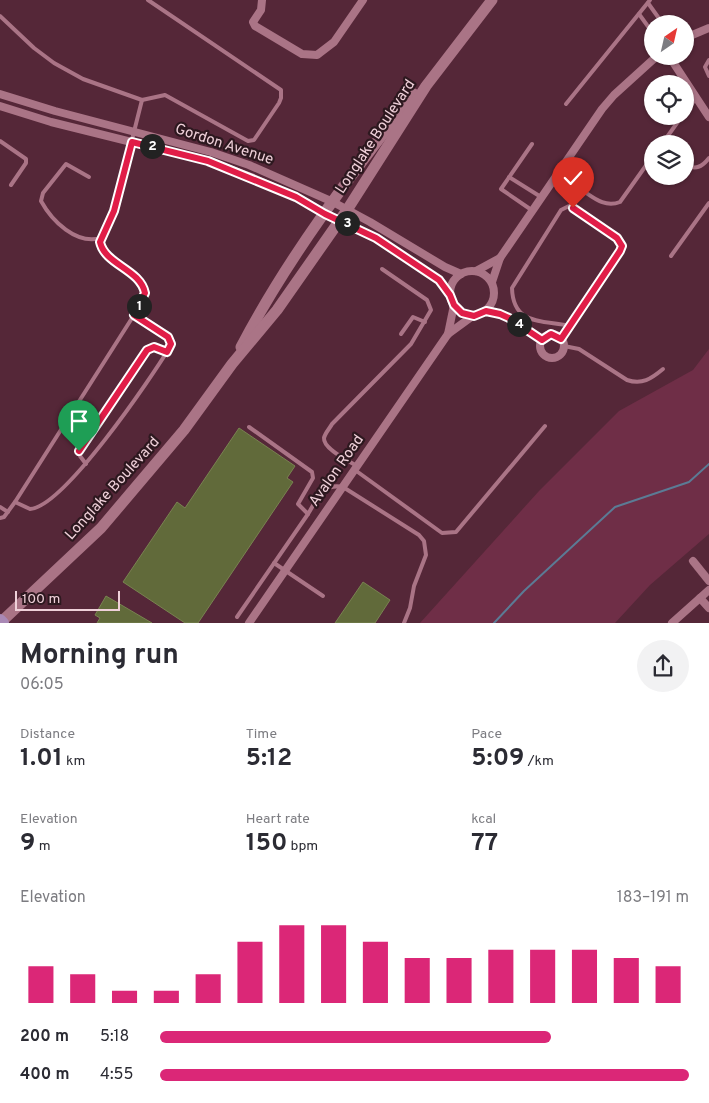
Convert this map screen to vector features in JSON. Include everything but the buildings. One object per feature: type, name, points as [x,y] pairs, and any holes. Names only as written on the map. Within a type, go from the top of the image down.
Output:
[{"type":"main road","name":"Longlake Boulevard","points":[[232,364],[268,298],[332,202],[390,123],[487,0]]},
{"type":"main road","name":"Longlake Boulevard","points":[[1,622],[84,545],[123,504],[184,430],[232,364],[278,310],[347,210],[426,86],[492,0]]},
{"type":"street","points":[[262,0],[261,10],[253,22],[258,29],[302,54],[317,55],[334,42],[363,0]]},
{"type":"street","points":[[694,34],[709,28]]},
{"type":"street","points":[[492,282],[500,258],[602,109],[614,95],[647,65]]},
{"type":"street","points":[[675,65],[709,117]]},
{"type":"street","name":"Gordon Avenue","points":[[0,94],[54,112],[211,152],[249,165],[332,202],[432,260],[461,274]]},
{"type":"street","name":"Gordon Avenue","points":[[0,106],[51,122],[208,161],[229,168],[289,194],[325,214],[376,238],[439,280],[450,295]]},
{"type":"street","points":[[495,295],[493,302],[486,311],[474,316],[462,313],[454,305],[450,295],[452,283],[461,274],[476,271],[500,258]]},
{"type":"street","points":[[476,271],[488,277],[492,282],[495,295],[502,310],[509,318]]},
{"type":"street","name":"Avalon Road","points":[[448,334],[454,305]]},
{"type":"street","points":[[486,311],[509,318],[542,340]]},
{"type":"street","name":"Avalon Road","points":[[249,623],[448,334],[474,316]]},
{"type":"street","points":[[551,334],[562,342],[558,356],[547,356],[540,347],[542,340],[551,334]]},
{"type":"street","points":[[693,561],[709,581]]},
{"type":"street","points":[[672,623],[709,590]]},
{"type":"street","points":[[700,598],[709,608]]},
{"type":"lane","points":[[0,16],[34,48],[54,63],[83,79],[142,100],[165,95],[251,141],[257,137],[279,103],[282,94],[278,88],[148,0]]},
{"type":"lane","points":[[566,104],[649,1],[658,15]]},
{"type":"lane","points":[[639,14],[644,21]]},
{"type":"lane","points":[[709,60],[706,67],[709,76]]},
{"type":"lane","points":[[0,518],[4,517],[15,502],[144,298],[144,288],[133,275],[104,251],[100,242],[100,238],[114,211],[142,100]]},
{"type":"lane","points":[[0,141],[26,159],[26,163],[12,185]]},
{"type":"lane","points":[[532,144],[501,189],[533,211]]},
{"type":"lane","points":[[694,168],[702,166],[709,158]]},
{"type":"lane","points":[[89,177],[66,164],[42,193],[41,201],[66,230],[85,240],[100,238]]},
{"type":"lane","points":[[582,190],[603,203],[612,205],[620,202],[644,168]]},
{"type":"lane","points":[[509,177],[542,198]]},
{"type":"lane","points":[[671,256],[709,203]]},
{"type":"lane","points":[[570,326],[530,320],[516,306],[512,298],[512,288],[561,210],[569,206],[617,238],[622,246],[570,326],[562,342],[579,349],[627,380],[635,382],[644,381],[663,369]]},
{"type":"lane","points":[[382,269],[427,300],[431,310],[412,344],[332,424],[324,437],[325,444],[442,533],[451,534],[456,532],[545,426]]},
{"type":"lane","points":[[15,502],[25,507],[36,508],[47,501],[86,464],[167,352],[171,344],[168,337],[134,315]]},
{"type":"lane","points":[[401,334],[413,318],[425,322]]},
{"type":"lane","points":[[86,464],[80,456],[81,447],[147,350],[154,347],[167,352]]},
{"type":"lane","points":[[249,427],[312,472],[312,478],[298,504],[308,514]]},
{"type":"lane","points":[[237,617],[324,490],[333,485],[343,487],[419,535],[424,541],[426,555],[414,586],[410,608],[404,623]]},
{"type":"lane","points":[[0,507],[8,512]]},
{"type":"lane","points":[[274,563],[323,596]]},
{"type":"shaded area","points":[[709,349],[709,534],[650,585],[615,623],[420,623],[539,491],[619,411],[693,370]]},
{"type":"waterway","points":[[494,623],[524,591],[615,507],[689,482],[709,464]]},
{"type":"route","points":[[79,451],[147,350],[154,347],[167,352],[171,344],[168,337],[163,333],[134,315],[144,298],[144,288],[139,280],[104,251],[100,242],[100,238],[111,220],[118,199],[132,142],[229,168],[296,197],[325,214],[376,238],[439,280],[446,287],[454,305],[462,313],[474,316],[486,311],[500,314],[542,340],[551,334],[555,334],[561,339],[622,246],[617,238],[573,208]]}]
